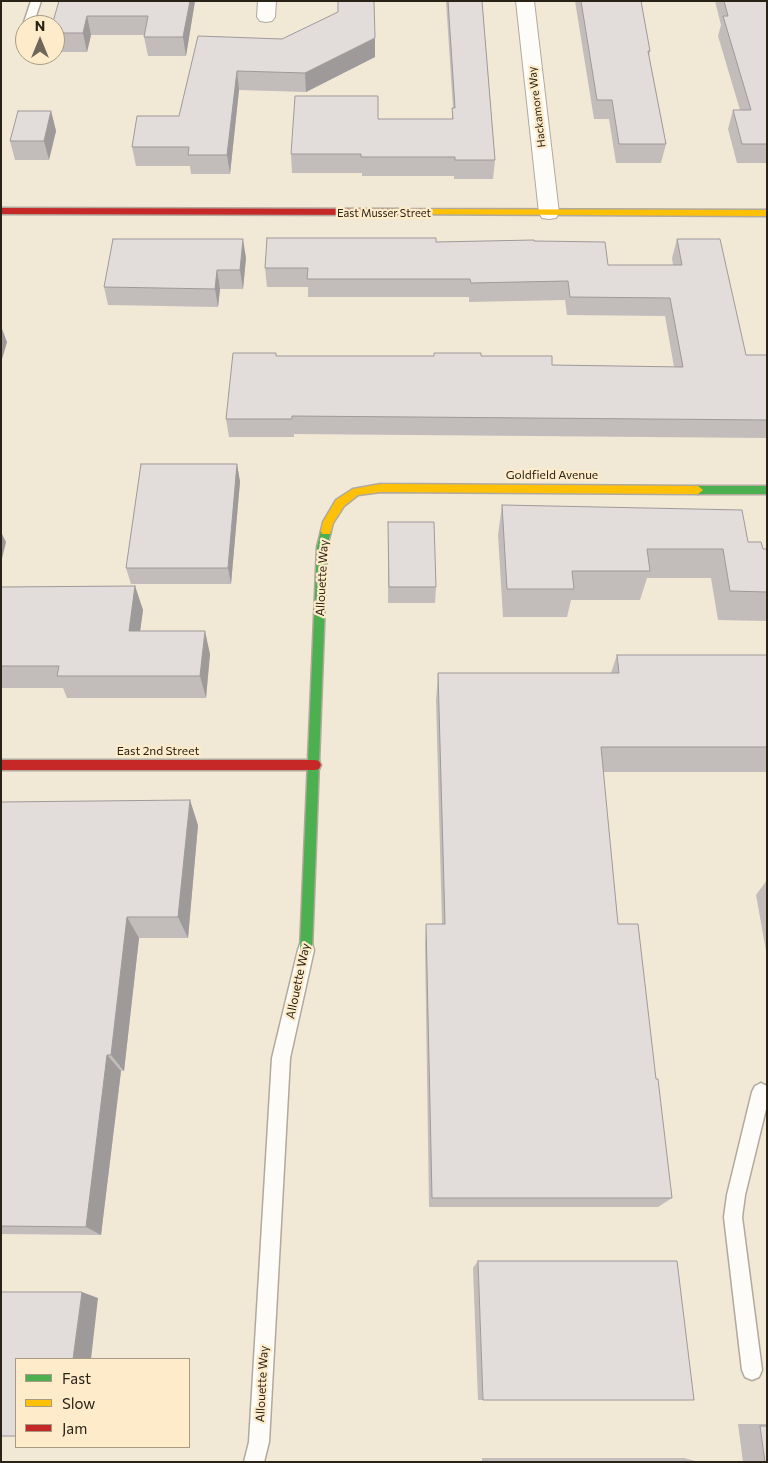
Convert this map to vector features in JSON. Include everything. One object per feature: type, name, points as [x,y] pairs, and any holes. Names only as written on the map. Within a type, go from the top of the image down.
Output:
[{"type":"street","name":"Hackamore Way","points":[[525,1],[549,213]]},
{"type":"street","name":"East Musser Street","points":[[1,212],[767,214]]},
{"type":"street","name":"Goldfield Avenue","points":[[340,503],[356,492],[381,488],[767,490]]},
{"type":"street","name":"Allouette Way","points":[[306,950],[315,765],[322,547],[328,522],[340,503]]},
{"type":"street","name":"East 2nd Street","points":[[1,764],[315,765]]},
{"type":"lane","points":[[31,15],[36,1]]},
{"type":"lane","name":"Allouette Way","points":[[254,1462],[259,1442],[281,1058],[306,950]]},
{"type":"lane","points":[[752,1370],[733,1217],[736,1195],[761,1092]]},
{"type":"building","points":[[59,1],[190,1],[183,37],[144,37],[148,16],[87,16],[83,33],[65,33],[65,15],[55,15]]},
{"type":"building","points":[[338,1],[374,1],[375,38],[305,73],[237,71],[227,155],[188,155],[189,147],[132,147],[137,116],[179,116],[198,36],[282,39],[338,12]]},
{"type":"building","points":[[448,1],[482,1],[495,160],[455,160],[455,157],[361,157],[361,154],[291,154],[295,96],[378,96],[378,119],[453,119],[452,108],[455,108]]},
{"type":"building","points":[[581,1],[641,1],[650,51],[648,51],[666,144],[619,144],[612,100],[597,100]]},
{"type":"building","points":[[724,1],[767,1],[767,144],[742,144],[733,110],[751,110],[723,16],[728,16]]},
{"type":"building","points":[[18,111],[51,111],[44,141],[10,141]]},
{"type":"building","points":[[267,238],[436,238],[436,242],[534,240],[605,242],[608,265],[682,265],[677,239],[720,239],[746,355],[767,355],[767,420],[292,416],[292,419],[226,419],[233,353],[276,353],[276,356],[434,356],[434,353],[481,353],[481,356],[552,356],[552,365],[683,367],[670,298],[570,297],[568,281],[471,283],[470,279],[307,279],[308,268],[265,268]]},
{"type":"building","points":[[113,239],[243,239],[240,270],[217,270],[215,289],[104,287]]},
{"type":"building","points":[[141,464],[237,464],[228,568],[126,568]]},
{"type":"building","points":[[502,505],[742,510],[748,542],[761,542],[763,549],[767,549],[767,592],[730,591],[723,549],[647,549],[650,571],[572,571],[574,589],[507,589]]},
{"type":"building","points":[[388,522],[434,522],[436,587],[389,587]]},
{"type":"building","points":[[135,586],[129,631],[205,631],[200,676],[57,676],[59,666],[1,666],[1,587]]},
{"type":"building","points":[[617,655],[767,655],[767,747],[601,747],[618,924],[638,924],[672,1198],[432,1198],[426,924],[445,924],[438,673],[619,673]]},
{"type":"building","points":[[190,800],[178,917],[127,917],[111,1055],[107,1055],[86,1227],[1,1226],[1,802]]},
{"type":"building","points":[[478,1261],[677,1261],[694,1400],[483,1400]]},
{"type":"building","points":[[1,1292],[82,1292],[73,1358],[15,1358],[15,1436],[1,1436]]},
{"type":"building","points":[[760,1426],[767,1426],[767,1462],[765,1462]]},
{"type":"traffic: fast","points":[[698,490],[767,490]]},
{"type":"traffic: fast","points":[[306,950],[322,547],[326,531]]},
{"type":"traffic: slow","points":[[397,212],[767,213]]},
{"type":"traffic: slow","points":[[326,531],[328,522],[340,503],[356,492],[381,488],[698,490]]},
{"type":"traffic: jam","points":[[1,211],[397,212]]},
{"type":"traffic: jam","points":[[1,765],[315,765]]}]
